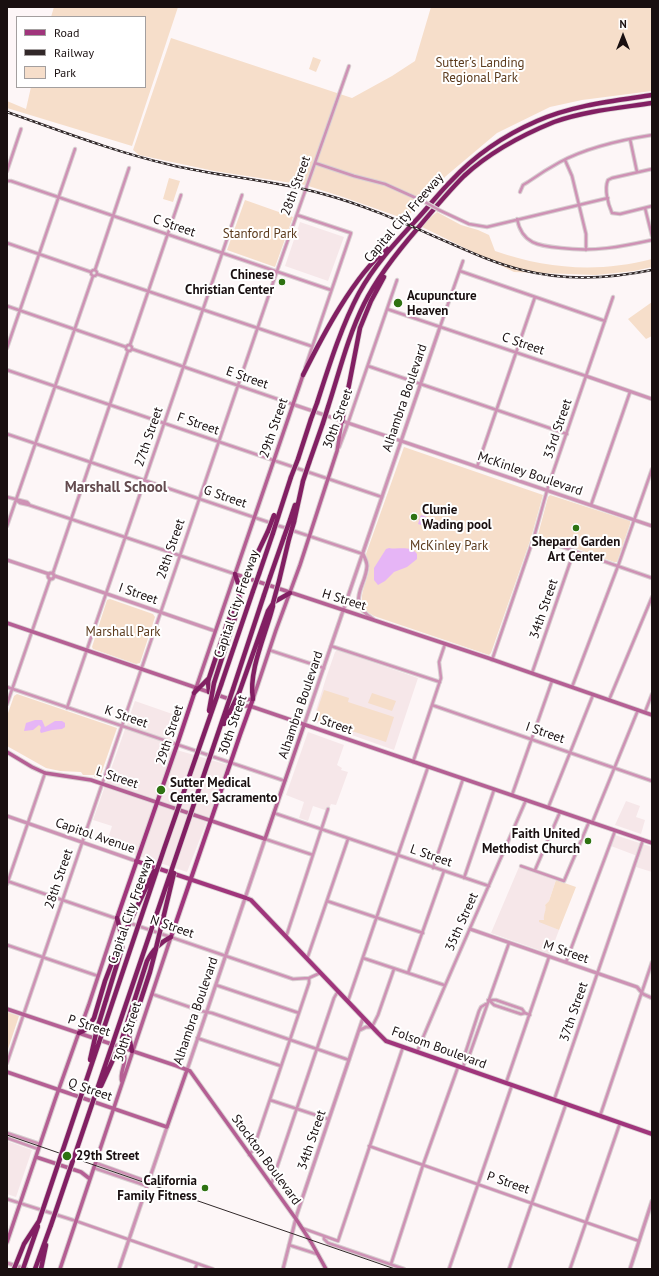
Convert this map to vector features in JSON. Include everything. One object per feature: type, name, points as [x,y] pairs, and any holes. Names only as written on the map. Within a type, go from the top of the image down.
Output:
[{"type":"highway","name":"Capital City Freeway","points":[[14,1269],[24,1244],[39,1221],[164,849],[259,574],[270,532],[298,459],[353,304],[367,280],[394,244],[451,180],[470,162],[492,146],[514,132],[563,112],[588,105],[652,95]]},
{"type":"highway","name":"Capital City Freeway","points":[[41,1269],[51,1225],[217,738],[270,577],[284,537],[292,521],[303,481],[353,330],[364,302],[394,257],[410,237],[465,175],[486,159],[508,144],[544,127],[581,114],[652,104]]},
{"type":"highway","points":[[342,421],[356,342],[363,317],[384,277],[410,237]]},
{"type":"highway","points":[[302,375],[351,292],[373,262],[394,244]]},
{"type":"highway","points":[[253,699],[252,692],[254,670],[279,581],[292,521]]},
{"type":"highway","points":[[209,692],[209,678],[227,624],[249,571],[270,532]]},
{"type":"highway","points":[[207,723],[214,683],[240,602],[240,586],[235,574]]},
{"type":"highway","points":[[217,738],[240,693],[268,611],[274,602],[290,593]]},
{"type":"highway","points":[[194,693],[197,688],[209,678]]},
{"type":"highway","points":[[79,1033],[86,1030],[90,1024],[118,947],[164,849]]},
{"type":"highway","points":[[132,1051],[129,1037],[152,964],[178,852]]},
{"type":"highway","points":[[86,1081],[96,1030],[122,948],[122,933],[117,918]]},
{"type":"highway","points":[[95,1096],[121,1045],[148,961],[153,950],[171,937]]},
{"type":"highway","points":[[24,1269],[39,1221]]},
{"type":"highway","points":[[35,1269],[51,1225]]},
{"type":"main road","name":"29th Street","points":[[197,688],[302,375]]},
{"type":"main road","points":[[337,451],[342,421]]},
{"type":"main road","name":"30th Street","points":[[60,1269],[151,994],[290,593],[337,451]]},
{"type":"main road","name":"H Street","points":[[235,574],[532,673],[652,715]]},
{"type":"main road","name":"J Street","points":[[7,623],[235,701],[245,706],[250,706],[652,843]]},
{"type":"main road","name":"29th Street","points":[[7,1242],[194,693]]},
{"type":"main road","points":[[235,701],[253,699]]},
{"type":"main road","name":"Alhambra Boulevard","points":[[265,839],[304,725]]},
{"type":"main road","name":"L Street","points":[[7,752],[45,773],[62,777],[81,778],[102,783],[265,839]]},
{"type":"main road","name":"Capitol Avenue","points":[[136,861],[191,878],[246,898]]},
{"type":"main road","name":"Folsom Boulevard","points":[[246,898],[251,900],[363,1018],[386,1040],[402,1047],[600,1116],[652,1132]]},
{"type":"main road","name":"P Street","points":[[7,1009],[79,1033],[121,1045],[132,1051],[187,1070]]},
{"type":"main road","points":[[121,1045],[125,1058],[125,1064],[120,1078],[122,1083]]},
{"type":"main road","name":"Alhambra Boulevard","points":[[167,1126],[187,1070]]},
{"type":"main road","name":"Stockton Boulevard","points":[[187,1070],[191,1073],[302,1228],[326,1267],[331,1269]]},
{"type":"main road","name":"Q Street","points":[[7,1072],[167,1126]]},
{"type":"main road","points":[[36,1157],[81,1172],[90,1179]]},
{"type":"street","name":"28th Street","points":[[7,1063],[218,442],[348,66]]},
{"type":"street","points":[[7,171],[21,129]]},
{"type":"street","points":[[520,192],[524,185],[528,182],[565,160],[592,148],[652,134]]},
{"type":"street","points":[[630,140],[637,172]]},
{"type":"street","points":[[7,348],[75,149]]},
{"type":"street","points":[[565,160],[572,176],[586,234],[586,250]]},
{"type":"street","points":[[315,163],[350,175],[385,184],[465,222],[478,226],[492,226],[608,198]]},
{"type":"street","points":[[91,272],[92,270],[95,270],[129,168]]},
{"type":"street","points":[[652,169],[608,180],[606,187],[612,213],[616,214],[652,206]]},
{"type":"street","name":"C Street","points":[[7,179],[331,290]]},
{"type":"street","points":[[126,347],[130,345],[181,195]]},
{"type":"street","name":"27th Street","points":[[68,708],[242,195]]},
{"type":"street","points":[[645,208],[652,236]]},
{"type":"street","name":"29th Street","points":[[296,215],[351,233],[302,375]]},
{"type":"street","points":[[517,219],[522,233],[535,244],[545,247],[586,250],[612,249],[652,240]]},
{"type":"street","points":[[7,243],[91,272],[93,276],[7,526]]},
{"type":"street","name":"Alhambra Boulevard","points":[[304,725],[463,261]]},
{"type":"street","points":[[95,270],[97,271],[97,274]]},
{"type":"street","points":[[460,271],[605,321]]},
{"type":"street","points":[[93,276],[97,274],[312,346]]},
{"type":"street","name":"30th Street","points":[[337,451],[397,280]]},
{"type":"street","points":[[477,467],[535,297]]},
{"type":"street","name":"33rd Street","points":[[492,660],[534,536],[547,491],[613,297]]},
{"type":"street","points":[[7,306],[126,347],[128,351],[52,574],[53,578],[50,579],[7,704]]},
{"type":"street","name":"C Street","points":[[387,309],[652,399]]},
{"type":"street","points":[[128,351],[132,349],[130,345]]},
{"type":"street","name":"E Street","points":[[132,349],[401,441]]},
{"type":"street","points":[[368,366],[567,434]]},
{"type":"street","name":"F Street","points":[[7,370],[382,498]]},
{"type":"street","points":[[591,505],[630,392]]},
{"type":"street","name":"G Street","points":[[7,434],[362,554]]},
{"type":"street","name":"McKinley Boulevard","points":[[401,441],[652,526]]},
{"type":"street","points":[[572,687],[618,566],[652,469]]},
{"type":"street","name":"H Street","points":[[7,497],[20,503],[235,574]]},
{"type":"street","points":[[534,536],[652,578]]},
{"type":"street","name":"34th Street","points":[[532,673],[574,550]]},
{"type":"street","points":[[362,554],[366,560],[367,567],[359,593],[359,600],[364,612],[378,621]]},
{"type":"street","name":"I Street","points":[[7,560],[52,574],[215,631]]},
{"type":"street","points":[[609,700],[652,597]]},
{"type":"street","points":[[413,762],[442,675],[439,662],[445,644]]},
{"type":"street","points":[[331,646],[440,682]]},
{"type":"street","points":[[269,650],[324,668]]},
{"type":"street","points":[[512,796],[552,681]]},
{"type":"street","name":"K Street","points":[[7,687],[285,781]]},
{"type":"street","points":[[644,713],[652,694]]},
{"type":"street","points":[[548,808],[594,695]]},
{"type":"street","name":"I Street","points":[[432,705],[652,781]]},
{"type":"street","points":[[521,866],[564,881],[615,768],[638,710]]},
{"type":"street","points":[[348,1002],[428,767]]},
{"type":"street","points":[[7,883],[45,773]]},
{"type":"street","points":[[433,868],[463,779]]},
{"type":"street","points":[[464,878],[494,790]]},
{"type":"street","name":"35th Street","points":[[418,1052],[444,985],[526,800]]},
{"type":"street","points":[[286,936],[328,809]]},
{"type":"street","points":[[535,870],[560,812]]},
{"type":"street","name":"L Street","points":[[274,813],[489,886]]},
{"type":"street","name":"Capitol Avenue","points":[[7,816],[136,861]]},
{"type":"street","points":[[566,962],[615,831]]},
{"type":"street","name":"Alhambra Boulevard","points":[[187,1070],[265,839]]},
{"type":"street","name":"L Street","points":[[265,839],[313,855]]},
{"type":"street","points":[[307,959],[348,839]]},
{"type":"street","name":"37th Street","points":[[554,1100],[643,840]]},
{"type":"street","points":[[408,973],[444,871]]},
{"type":"street","name":"N Street","points":[[7,883],[117,918],[295,979],[309,978]]},
{"type":"street","points":[[327,901],[423,933]]},
{"type":"street","name":"M Street","points":[[470,929],[637,986],[642,992],[652,998]]},
{"type":"street","points":[[391,1264],[423,1165],[460,1067],[465,1060],[468,1059],[473,1041],[509,943]]},
{"type":"street","points":[[7,945],[98,976]]},
{"type":"street","points":[[506,1083],[549,957]]},
{"type":"street","points":[[363,958],[444,985]]},
{"type":"street","points":[[600,1116],[652,962]]},
{"type":"street","points":[[359,1031],[366,1027],[372,1027],[378,1016],[394,969]]},
{"type":"street","points":[[249,1154],[252,1150],[270,1100],[310,983],[309,978],[320,973]]},
{"type":"street","points":[[216,985],[299,1013]]},
{"type":"street","points":[[271,1185],[316,1049],[334,998],[338,991]]},
{"type":"street","points":[[151,994],[349,1060]]},
{"type":"street","points":[[488,1000],[496,1000],[522,1009],[525,1013]]},
{"type":"street","points":[[488,1000],[494,1005],[521,1014],[525,1013],[530,1015]]},
{"type":"street","points":[[465,1060],[464,1057],[469,1040],[481,1007],[487,1004]]},
{"type":"street","name":"34th Street","points":[[283,1269],[296,1220],[296,1214],[363,1018]]},
{"type":"street","points":[[198,1038],[281,1066]]},
{"type":"street","points":[[469,1040],[473,1041]]},
{"type":"street","points":[[302,1228],[338,1242],[402,1047]]},
{"type":"street","points":[[449,1269],[512,1085]]},
{"type":"street","points":[[270,1100],[328,1119]]},
{"type":"street","points":[[509,1269],[566,1104]]},
{"type":"street","points":[[570,1269],[620,1122]]},
{"type":"street","name":"Alhambra Boulevard","points":[[119,1269],[167,1126]]},
{"type":"street","points":[[7,1133],[39,1146]]},
{"type":"street","points":[[7,1138],[39,1146]]},
{"type":"street","name":"P Street","points":[[369,1146],[639,1241]]},
{"type":"street","points":[[96,1163],[149,1182]]},
{"type":"street","points":[[94,1168],[147,1186]]},
{"type":"street","points":[[7,1199],[76,1221],[213,1269]]},
{"type":"street","points":[[630,1269],[652,1201]]},
{"type":"street","points":[[308,1238],[315,1234]]},
{"type":"street","points":[[324,1237],[328,1243],[404,1269]]},
{"type":"street","points":[[289,1245],[318,1255]]},
{"type":"street","points":[[7,1263],[24,1269]]},
{"type":"street","points":[[195,1269],[197,1264]]},
{"type":"shaded area","points":[[300,222],[344,237],[328,281],[285,266]]},
{"type":"shaded area","points":[[421,515],[443,523],[440,531],[418,524]]},
{"type":"shaded area","points":[[404,548],[414,551],[417,554],[417,559],[407,567],[394,572],[385,581],[378,585],[374,580],[374,568],[386,549]]},
{"type":"shaded area","points":[[337,650],[418,678],[394,750],[313,720],[326,678]]},
{"type":"shaded area","name":"Sutter Medical Center, Sacramento","points":[[135,701],[181,717],[170,748],[228,765],[187,872],[106,845],[112,826],[93,820]]},
{"type":"shaded area","points":[[35,720],[42,720],[45,727],[55,721],[62,721],[65,723],[65,727],[62,729],[41,733],[41,727],[39,725],[33,730],[24,731],[26,723]]},
{"type":"shaded area","points":[[308,732],[344,745],[337,765],[342,768],[341,770],[348,772],[336,805],[331,804],[328,811],[313,806],[308,821],[299,818],[304,802],[286,795]]},
{"type":"shaded area","points":[[626,801],[640,806],[636,817],[645,820],[641,834],[615,825]]},
{"type":"shaded area","points":[[615,835],[652,847],[652,872],[636,867],[640,857],[611,846]]},
{"type":"shaded area","points":[[519,867],[556,880],[549,901],[545,905],[544,920],[539,921],[559,930],[550,954],[491,933]]},
{"type":"shaded area","points":[[7,1141],[32,1150],[16,1197],[7,1194]]},
{"type":"green space","points":[[54,7],[178,7],[132,146],[7,108],[7,101],[26,109],[31,88],[146,88],[146,16],[51,16]]},
{"type":"green space","name":"Sutter's Landing Regional Park","points":[[431,7],[652,7],[652,91],[582,100],[550,107],[497,133],[446,176],[405,219],[305,185],[214,171],[139,155],[133,150],[171,38],[352,98],[392,76],[415,61]]},
{"type":"green space","points":[[313,57],[321,60],[316,72],[309,69]]},
{"type":"green space","points":[[169,178],[180,181],[173,202],[163,199]]},
{"type":"green space","name":"Stanford Park","points":[[245,200],[293,217],[275,267],[227,250]]},
{"type":"green space","points":[[437,212],[461,225],[489,235],[495,251],[514,257],[534,262],[573,267],[612,266],[652,259],[652,267],[634,271],[596,275],[514,272],[420,226]]},
{"type":"green space","points":[[652,302],[652,336],[646,339],[628,319]]},
{"type":"green space","name":"McKinley Park","points":[[404,447],[543,495],[531,538],[491,653],[489,655],[374,616],[367,611],[364,606],[362,595],[369,568],[366,554]]},
{"type":"green space","points":[[550,495],[630,521],[617,562],[538,535],[548,497]]},
{"type":"green space","name":"Marshall Park","points":[[110,599],[153,614],[155,617],[140,663],[136,664],[93,649],[92,647],[107,600]]},
{"type":"green space","points":[[324,690],[349,698],[348,702],[394,717],[386,742],[314,720]]},
{"type":"green space","points":[[372,693],[396,701],[392,711],[368,703]]},
{"type":"green space","points":[[17,694],[117,728],[100,777],[94,777],[94,775],[83,775],[81,772],[60,771],[46,768],[7,746],[7,716],[14,696]]},
{"type":"green space","points":[[556,880],[576,887],[559,930],[539,922],[539,920],[544,920],[546,909],[545,905],[549,901]]},
{"type":"green space","points":[[7,1012],[19,1016],[7,1052]]},
{"type":"tram line","points":[[7,1135],[395,1269]]},
{"type":"railway","points":[[7,112],[88,141],[150,160],[190,169],[285,185],[340,199],[389,217],[504,265],[538,274],[587,278],[652,270]]},
{"type":"place","name":"Chinese Christian Center","points":[[282,282]]},
{"type":"place","name":"Acupuncture Heaven","points":[[398,303]]},
{"type":"place","name":"Clunie Wading pool","points":[[414,517]]},
{"type":"place","name":"Shepard Garden Art Center","points":[[576,528]]},
{"type":"place","name":"Sutter Medical Center, Sacramento","points":[[161,790]]},
{"type":"place","name":"Faith United Methodist Church","points":[[588,841]]},
{"type":"place","name":"29th Street","points":[[67,1156]]},
{"type":"place","name":"California Family Fitness","points":[[205,1188]]},
{"type":"district","name":"Marshall School","points":[[116,488]]}]
